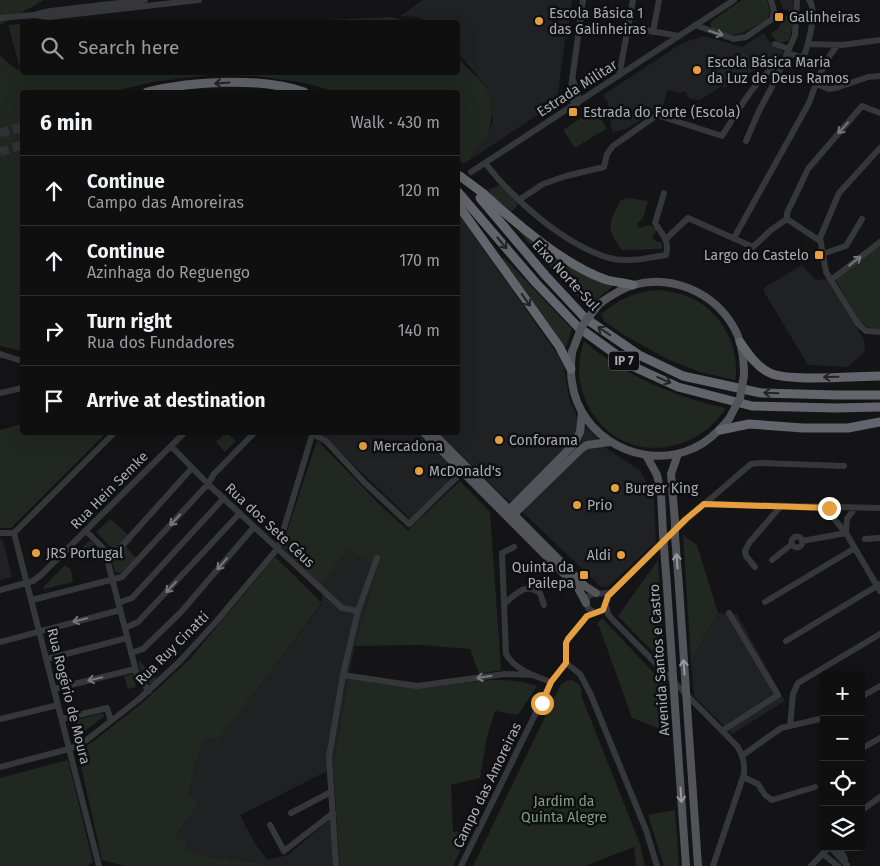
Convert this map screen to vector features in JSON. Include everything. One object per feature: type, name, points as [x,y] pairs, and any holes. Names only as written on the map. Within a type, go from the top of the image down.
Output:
[{"type":"highway","points":[[157,90],[227,82],[288,87],[298,90]]},
{"type":"highway","name":"Eixo Norte-Sul","points":[[460,176],[482,196],[545,276],[585,318],[639,354],[683,376],[761,393],[880,395]]},
{"type":"highway","points":[[482,196],[577,266],[608,280],[633,285]]},
{"type":"highway","points":[[464,208],[559,346],[570,369]]},
{"type":"highway","name":"Eixo Norte-Sul","points":[[464,208],[578,328],[632,366],[678,387],[752,406],[880,407]]},
{"type":"highway","points":[[740,342],[753,359],[770,373],[794,377],[880,376]]},
{"type":"highway","points":[[720,430],[749,424],[802,428],[848,428],[880,422]]},
{"type":"main road","points":[[667,282],[698,292],[724,313],[734,327],[740,342],[744,358],[744,375],[740,398],[729,419],[708,440],[678,454],[646,455],[627,451],[610,442],[590,424],[582,413],[572,384],[570,369],[572,352],[582,326],[599,304],[615,293],[633,285],[667,282]]},
{"type":"main road","points":[[509,514],[574,444],[580,432],[582,413]]},
{"type":"main road","points":[[426,435],[585,586],[598,593]]},
{"type":"main road","points":[[435,435],[578,588],[586,604]]},
{"type":"main road","points":[[509,514],[581,449],[587,445],[610,442]]},
{"type":"main road","name":"Avenida Santos e Castro","points":[[678,454],[671,474],[698,866]]},
{"type":"main road","name":"Avenida Santos e Castro","points":[[646,455],[657,475],[661,493],[686,866]]},
{"type":"street","points":[[0,18],[34,15],[123,1],[145,0]]},
{"type":"street","points":[[34,15],[49,17],[199,0]]},
{"type":"street","points":[[578,103],[573,74],[583,0]]},
{"type":"street","points":[[619,76],[632,0]]},
{"type":"street","points":[[653,32],[659,0]]},
{"type":"street","name":"Estrada Militar","points":[[471,172],[734,0]]},
{"type":"street","points":[[695,25],[716,34],[742,38],[770,21],[774,10],[771,0]]},
{"type":"street","points":[[746,141],[759,111],[776,80],[795,35],[796,0]]},
{"type":"street","points":[[775,44],[788,53],[804,58],[808,44],[813,6],[810,0]]},
{"type":"street","points":[[628,27],[679,36]]},
{"type":"street","points":[[808,44],[838,45],[880,40]]},
{"type":"street","points":[[734,238],[809,103],[832,51],[838,45]]},
{"type":"street","points":[[519,200],[543,184],[566,176],[604,167],[607,154],[614,146],[657,115],[722,136],[754,86],[788,53]]},
{"type":"street","points":[[816,84],[828,89],[868,77],[880,76]]},
{"type":"street","points":[[787,219],[786,214],[808,169],[862,106],[880,113]]},
{"type":"street","points":[[880,148],[839,193],[822,231],[820,241],[825,268],[861,328],[880,332]]},
{"type":"street","points":[[485,163],[519,200],[544,222],[584,248],[610,258],[636,260],[666,255],[668,247],[666,239],[655,223],[664,192]]},
{"type":"street","points":[[666,239],[688,218],[753,247],[771,230],[787,219]]},
{"type":"street","points":[[822,254],[846,246],[862,218]]},
{"type":"street","points":[[787,219],[820,241]]},
{"type":"street","points":[[831,280],[880,242]]},
{"type":"street","points":[[0,354],[20,360]]},
{"type":"street","points":[[0,393],[20,388]]},
{"type":"street","points":[[0,533],[14,532],[112,435]]},
{"type":"street","name":"Rua Hein Semke","points":[[27,583],[41,575],[182,435]]},
{"type":"street","points":[[32,600],[122,577],[208,484],[214,474],[252,435]]},
{"type":"street","points":[[278,548],[312,435]]},
{"type":"street","points":[[316,435],[326,441],[364,482],[409,524],[463,471]]},
{"type":"street","name":"Rua dos Sete Céus","points":[[171,446],[208,484],[342,608],[358,611]]},
{"type":"street","points":[[657,866],[646,830],[591,695],[580,674],[566,663],[566,643],[582,620],[603,610],[614,590],[686,519],[751,464],[760,462],[844,466]]},
{"type":"street","points":[[120,548],[192,468]]},
{"type":"street","points":[[0,642],[40,632],[119,607],[132,598],[224,498]]},
{"type":"street","points":[[704,504],[880,508]]},
{"type":"street","points":[[755,567],[746,556],[746,547],[781,506]]},
{"type":"street","points":[[786,640],[879,587],[846,533],[825,508]]},
{"type":"street","points":[[846,533],[847,519],[855,508]]},
{"type":"street","points":[[125,628],[138,622],[240,513]]},
{"type":"street","points":[[131,653],[143,649],[181,612],[254,527]]},
{"type":"street","points":[[86,531],[104,550],[135,669],[139,679],[149,691]]},
{"type":"street","name":"Rua Rogério de Moura","points":[[14,532],[99,866]]},
{"type":"street","points":[[772,560],[792,544],[798,547],[802,541],[846,533]]},
{"type":"street","points":[[865,539],[880,538]]},
{"type":"street","points":[[514,547],[502,553],[506,654],[510,661],[532,675],[551,682]]},
{"type":"street","name":"Rua Ruy Cinatti","points":[[0,767],[69,750],[80,745],[111,721],[149,691],[203,636],[278,548]]},
{"type":"street","points":[[765,602],[855,548]]},
{"type":"street","points":[[336,866],[329,758],[343,675],[358,611],[377,558]]},
{"type":"street","points":[[0,590],[27,583]]},
{"type":"street","points":[[504,604],[522,589],[530,588],[540,593],[544,604]]},
{"type":"street","points":[[582,620],[590,595],[606,594],[614,590]]},
{"type":"street","points":[[598,593],[606,603],[606,610],[612,619]]},
{"type":"street","points":[[586,604],[590,611],[605,614],[612,619],[737,746],[743,755],[745,766],[743,777],[713,866]]},
{"type":"street","points":[[722,731],[778,696],[729,613]]},
{"type":"street","points":[[790,726],[793,694],[798,683],[880,634]]},
{"type":"street","points":[[46,659],[127,638]]},
{"type":"street","name":"Campo das Amoreiras","points":[[461,866],[551,682],[566,663]]},
{"type":"street","points":[[54,689],[135,669]]},
{"type":"street","points":[[343,675],[417,686],[506,674],[532,675]]},
{"type":"street","points":[[865,695],[880,686]]},
{"type":"street","points":[[0,719],[58,705]]},
{"type":"street","points":[[62,719],[107,708],[111,721]]},
{"type":"street","points":[[743,755],[775,731],[820,719]]},
{"type":"street","points":[[865,747],[880,738]]},
{"type":"street","points":[[743,777],[758,784],[765,795],[772,800],[815,787]]},
{"type":"street","points":[[291,812],[332,792]]},
{"type":"street","points":[[865,808],[880,797]]},
{"type":"street","points":[[270,825],[284,851],[333,813]]},
{"type":"street","points":[[811,866],[826,851]]},
{"type":"street","points":[[833,851],[849,866]]},
{"type":"street","points":[[841,851],[849,866]]},
{"type":"street","points":[[823,854],[837,866],[849,866]]},
{"type":"shaded area","points":[[423,0],[572,0],[557,102],[471,159],[477,144],[488,134],[493,122],[487,87],[460,55],[460,20],[424,20],[417,17],[400,16]]},
{"type":"shaded area","points":[[780,0],[793,0],[791,12],[783,9]]},
{"type":"shaded area","name":"Escola Básica Maria da Luz de Deus Ramos","points":[[764,33],[768,40],[784,53],[700,100],[690,99],[684,91],[680,93],[668,90],[663,105],[627,129],[612,132],[608,102],[603,95],[682,43],[704,36],[742,47]]},
{"type":"shaded area","points":[[460,216],[560,358],[564,366],[569,398],[577,417],[607,449],[640,470],[654,499],[656,542],[608,587],[601,587],[528,517],[502,495],[441,435],[460,435]]},
{"type":"shaded area","points":[[802,265],[816,280],[827,279],[864,340],[864,352],[848,367],[808,365],[764,292],[767,286]]},
{"type":"shaded area","points":[[323,435],[419,435],[457,472],[410,519]]},
{"type":"shaded area","points":[[0,540],[3,540],[12,577],[0,580]]},
{"type":"shaded area","points":[[348,549],[379,568],[355,646],[333,768],[240,815],[255,844],[268,860],[288,855],[336,814],[340,866],[269,866],[262,863],[207,857],[184,848],[175,837],[199,802],[188,794],[202,741],[221,736],[322,604],[322,586]]},
{"type":"shaded area","points":[[718,613],[737,614],[785,701],[732,734],[694,696],[691,661]]},
{"type":"green space","points":[[0,0],[44,0],[0,25]]},
{"type":"green space","points":[[742,0],[767,0],[770,11],[768,18],[748,31],[741,33],[728,34],[711,28],[710,24],[713,20]]},
{"type":"green space","points":[[782,16],[794,16],[789,40],[786,42],[777,41],[771,34],[779,28]]},
{"type":"green space","points":[[391,17],[403,20],[329,20]]},
{"type":"green space","points":[[20,24],[20,68],[8,25]]},
{"type":"green space","points":[[744,54],[752,67],[725,85],[717,71]]},
{"type":"green space","points":[[0,56],[17,70],[20,68],[20,75],[210,75],[153,82],[119,90],[20,90],[20,351],[0,346]]},
{"type":"green space","points":[[460,61],[486,86],[490,94],[491,118],[489,129],[486,136],[474,150],[471,159],[463,164],[460,161],[460,90],[331,90],[305,83],[256,76],[210,75],[460,75]]},
{"type":"green space","points":[[595,109],[607,128],[575,148],[563,130]]},
{"type":"green space","points":[[500,185],[518,204],[514,210],[511,211],[493,197],[488,190]]},
{"type":"green space","points":[[629,198],[648,201],[643,218],[637,224],[639,228],[650,225],[657,230],[652,237],[662,243],[662,249],[622,250],[617,243],[611,231],[612,220],[621,200]]},
{"type":"green space","points":[[521,231],[614,284],[613,286],[587,307],[519,232]]},
{"type":"green space","points":[[880,245],[880,329],[870,329],[860,322],[836,281],[838,277]]},
{"type":"green space","points":[[504,258],[572,329],[566,348],[502,259]]},
{"type":"green space","points":[[658,290],[674,292],[689,297],[700,303],[719,320],[726,331],[735,355],[735,380],[700,372],[667,359],[605,322],[601,314],[614,304],[642,292]]},
{"type":"green space","points":[[584,341],[615,364],[650,383],[688,398],[726,408],[712,424],[696,437],[678,444],[658,448],[639,446],[621,440],[605,428],[591,411],[584,397],[579,371]]},
{"type":"green space","points":[[20,425],[20,435],[104,435],[11,528],[0,528],[0,430]]},
{"type":"green space","points":[[224,435],[228,435],[236,441],[225,452],[216,442]]},
{"type":"green space","points":[[317,440],[384,509],[408,530],[460,481],[490,512],[501,670],[479,674],[470,649],[420,645],[355,646],[378,568],[348,549],[322,586],[282,547]]},
{"type":"green space","points":[[110,519],[133,539],[126,547],[136,558],[121,573],[115,572],[105,545],[112,549],[96,532]]},
{"type":"green space","points":[[683,535],[697,545],[718,613],[691,661]]},
{"type":"green space","points":[[90,540],[99,550],[95,554],[80,558],[77,553]]},
{"type":"green space","points":[[275,557],[322,603],[221,737],[202,741],[188,794],[199,802],[175,837],[187,843],[185,848],[207,857],[262,863],[269,866],[126,866],[102,860],[78,753],[141,704],[190,659]]},
{"type":"green space","points":[[658,560],[665,664],[618,616]]},
{"type":"green space","points":[[65,565],[71,570],[73,582],[44,589],[44,586]]},
{"type":"green space","points":[[602,618],[666,686],[670,739],[663,730],[632,718],[597,624]]},
{"type":"green space","points":[[138,660],[157,679],[152,683],[146,683],[142,677]]},
{"type":"green space","points":[[133,674],[136,687],[128,689],[124,676]]},
{"type":"green space","points":[[348,679],[409,687],[492,680],[522,682],[537,686],[518,715],[495,711],[487,737],[480,778],[451,785],[453,832],[470,830],[453,866],[340,866],[333,768]]},
{"type":"green space","name":"Jardim da Quinta Alegre","points":[[572,680],[579,684],[582,691],[581,695],[640,844],[645,866],[636,866],[634,847],[585,866],[473,866],[560,686],[566,681]]},
{"type":"green space","points":[[103,713],[104,716],[82,733],[79,731],[76,720]]},
{"type":"green space","points":[[68,760],[93,862],[87,866],[0,866],[0,778]]},
{"type":"green space","points":[[675,810],[679,866],[664,866],[648,815]]},
{"type":"tunnel","points":[[0,133],[20,128]]},
{"type":"tunnel","points":[[0,152],[20,146]]},
{"type":"place","name":"Galinheiras","points":[[779,17]]},
{"type":"place","name":"Escola Básica 1 das Galinheiras","points":[[539,21]]},
{"type":"place","name":"Escola Básica Maria da Luz de Deus Ramos","points":[[697,70]]},
{"type":"place","name":"Estrada do Forte (Escola)","points":[[573,112]]},
{"type":"place","name":"Largo do Castelo","points":[[819,255]]},
{"type":"place","name":"Conforama","points":[[499,440]]},
{"type":"place","name":"Mercadona","points":[[363,446]]},
{"type":"place","name":"McDonald's","points":[[419,471]]},
{"type":"place","name":"Burger King","points":[[615,488]]},
{"type":"place","name":"Prio","points":[[577,505]]},
{"type":"place","name":"JRS Portugal","points":[[36,553]]},
{"type":"place","name":"Aldi","points":[[621,555]]},
{"type":"place","name":"Quinta da Pailepa","points":[[584,575]]},
{"type":"route","points":[[542,703],[551,682],[566,663],[566,643],[582,620],[590,614],[601,612],[605,607],[608,596],[686,519],[704,504],[829,508]]}]
